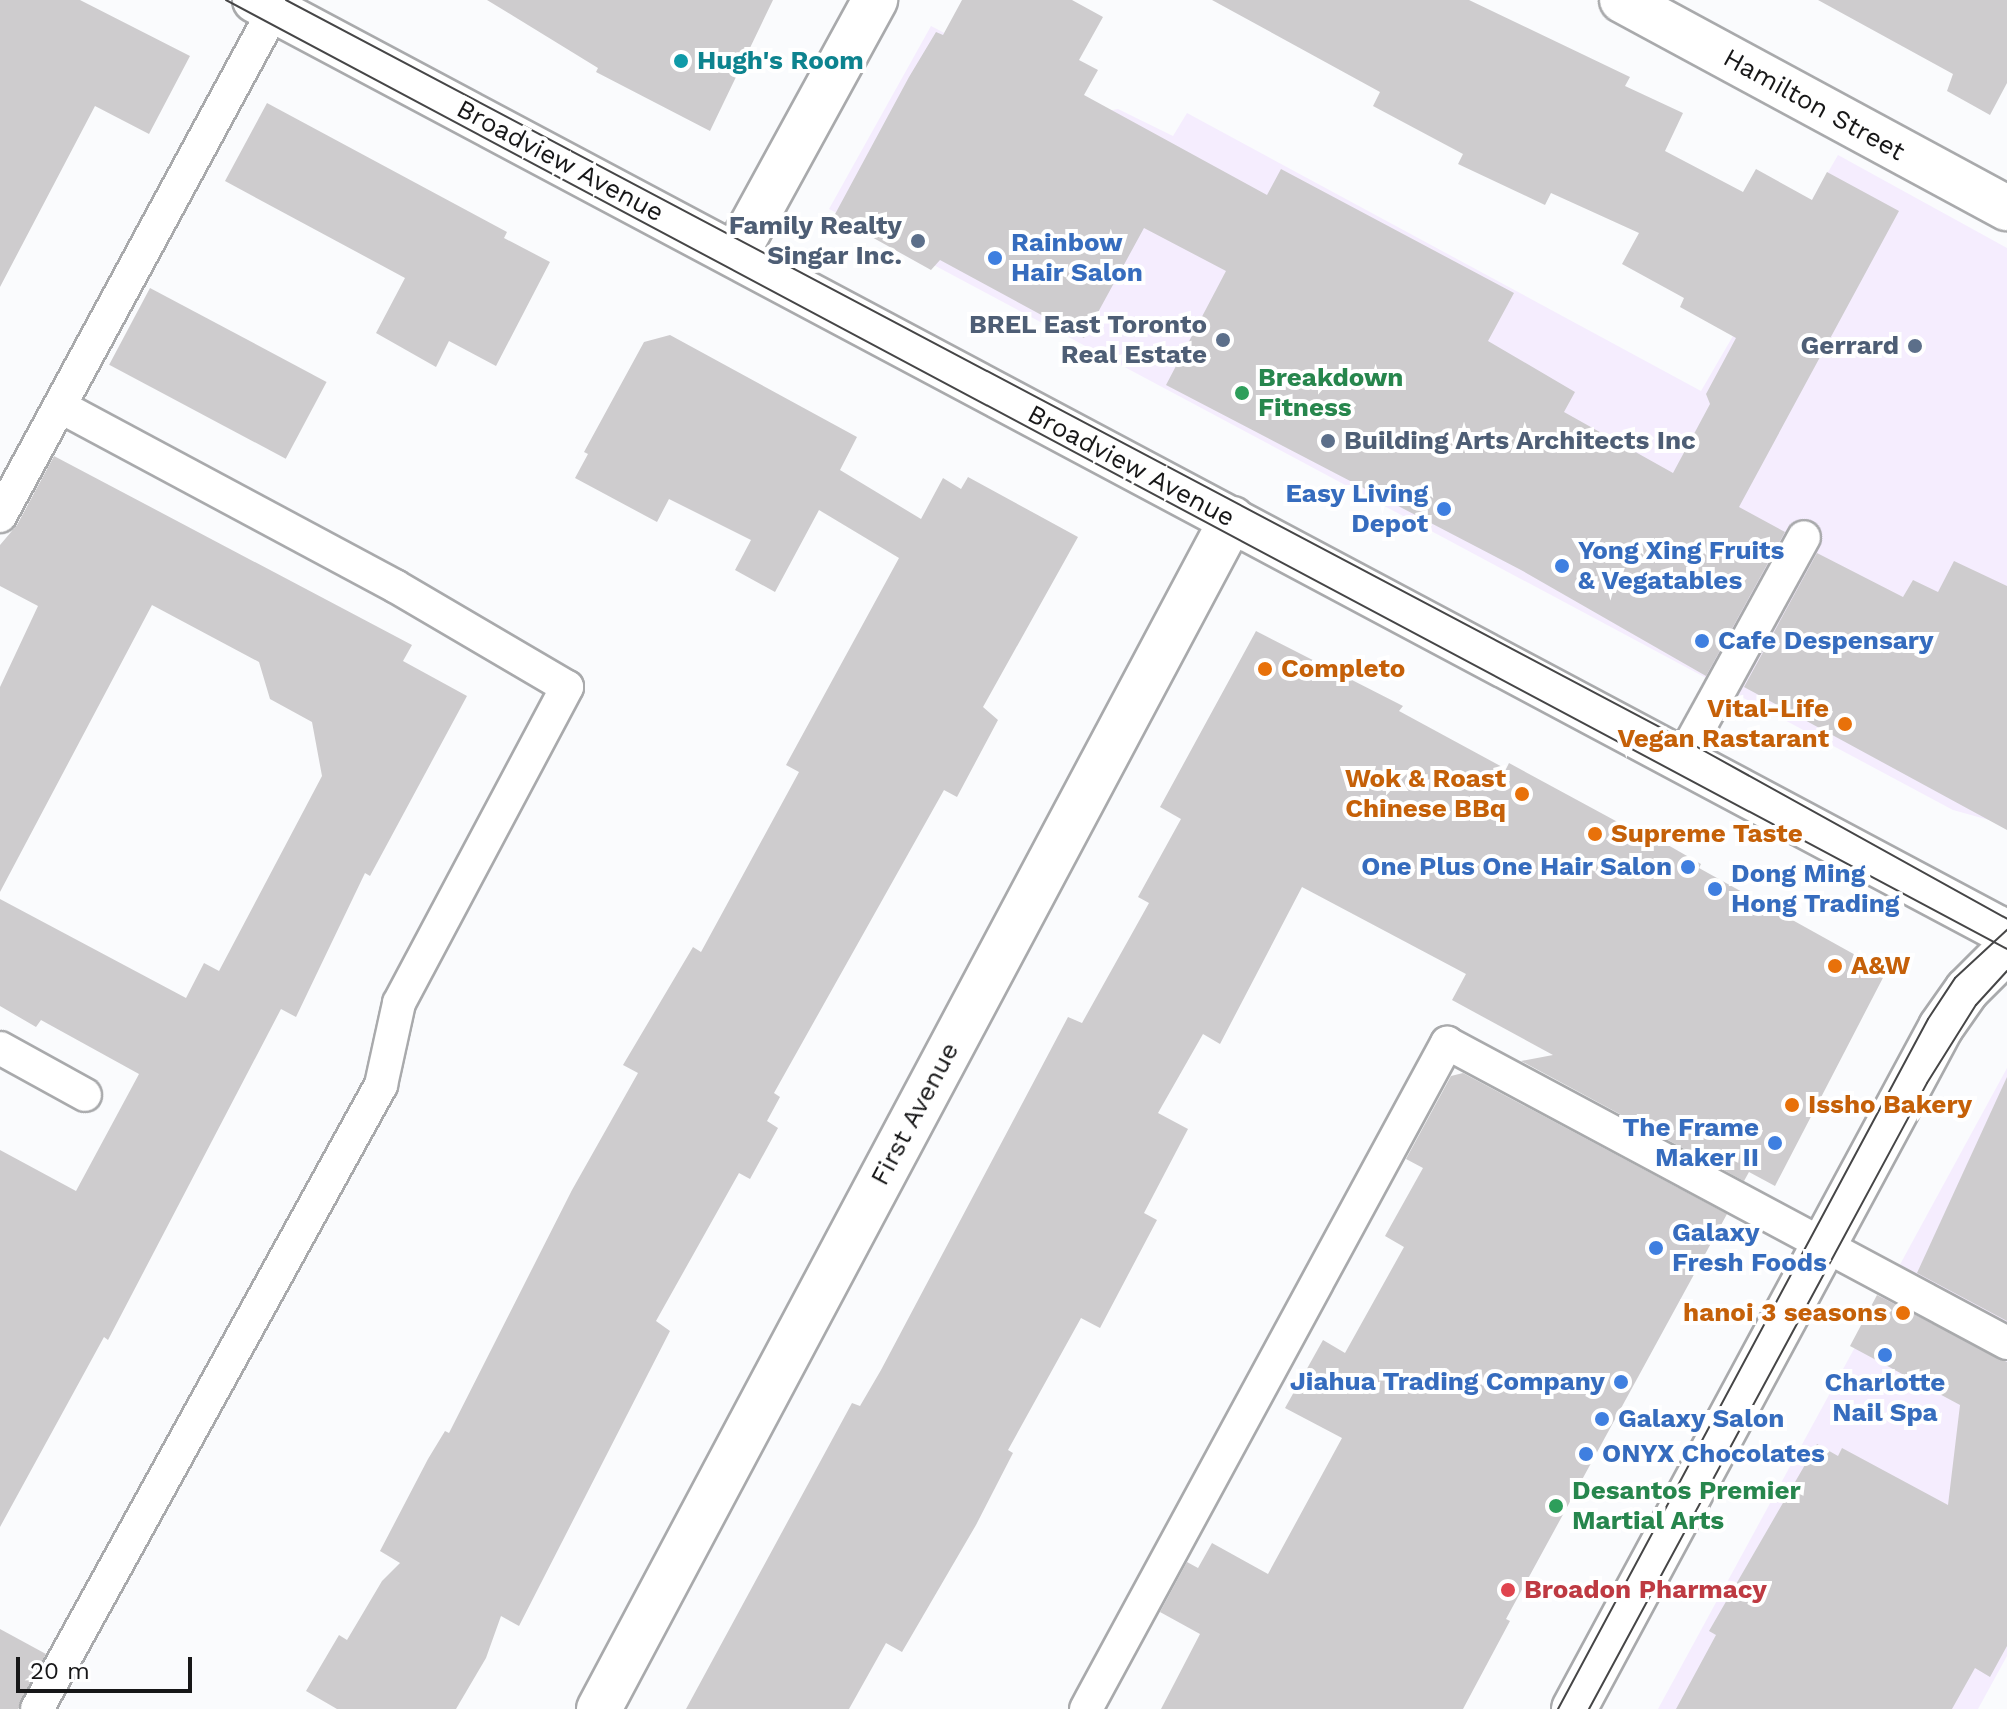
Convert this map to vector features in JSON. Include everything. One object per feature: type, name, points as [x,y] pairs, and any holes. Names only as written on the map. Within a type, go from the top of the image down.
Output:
[{"type":"main road","points":[[736,254],[875,0]]},
{"type":"main road","name":"Hamilton Street","points":[[1622,0],[2007,208]]},
{"type":"main road","name":"Broadview Avenue","points":[[265,5],[2007,933]]},
{"type":"main road","name":"First Avenue","points":[[599,1709],[1232,519]]},
{"type":"main road","points":[[1574,1709],[1952,1009],[2007,950]]},
{"type":"lane","points":[[0,516],[60,406],[265,5]]},
{"type":"lane","points":[[37,1709],[381,1085],[399,1003],[567,687],[395,586],[60,406]]},
{"type":"lane","points":[[1682,759],[1804,537]]},
{"type":"lane","points":[[1086,1709],[1447,1043],[2007,1343]]},
{"type":"lane","points":[[0,1048],[85,1095]]},
{"type":"shaded area","points":[[931,26],[1097,113],[1118,109],[1173,136],[1187,113],[1701,391],[1838,155],[2007,248],[2007,825],[1953,810],[829,209]]},
{"type":"shaded area","points":[[2007,1068],[2007,1656],[1978,1709],[1658,1709]]},
{"type":"building","points":[[0,0],[80,0],[190,56],[149,134],[95,106],[0,287]]},
{"type":"building","points":[[487,0],[773,0],[710,131],[596,72],[598,68]]},
{"type":"building","points":[[962,0],[1072,0],[1103,17],[1079,60],[1098,70],[1084,95],[1267,195],[1281,169],[1514,293],[1488,341],[1575,392],[1564,412],[1673,473],[1710,404],[1706,394],[1736,338],[1680,307],[1684,298],[1622,264],[1639,233],[1551,193],[1545,205],[1458,164],[1463,154],[1373,106],[1380,92],[1212,0],[1469,0],[1630,77],[1625,86],[1683,113],[1665,151],[1743,192],[1756,169],[1812,200],[1827,172],[1899,211],[1739,507],[1785,532],[1706,676],[1521,570],[1166,385],[1226,271],[1144,228],[1084,338],[940,260],[931,270],[834,216],[909,77],[936,32],[943,35]]},
{"type":"building","points":[[1818,0],[2007,0],[2007,83],[1990,115],[1947,91],[1953,74]]},
{"type":"building","points":[[267,103],[507,232],[504,238],[550,262],[496,366],[449,341],[436,367],[376,333],[405,278],[225,181]]},
{"type":"building","points":[[150,288],[327,382],[286,459],[109,365]]},
{"type":"building","points":[[670,335],[857,437],[840,470],[921,519],[943,478],[961,489],[968,477],[1078,537],[983,707],[998,720],[957,797],[944,790],[774,1093],[780,1097],[767,1121],[778,1128],[750,1179],[739,1173],[656,1321],[670,1331],[519,1626],[501,1616],[486,1658],[456,1709],[337,1709],[306,1691],[339,1635],[347,1640],[382,1581],[400,1563],[380,1551],[428,1459],[445,1431],[449,1433],[572,1190],[638,1073],[623,1065],[693,947],[701,952],[799,772],[786,765],[899,558],[819,510],[775,592],[735,570],[751,540],[669,499],[657,522],[575,478],[588,454],[584,452],[644,342]]},
{"type":"building","points":[[54,456],[412,645],[403,661],[467,696],[370,876],[365,873],[296,1017],[281,1009],[108,1340],[104,1337],[0,1527],[0,1150],[76,1191],[139,1074],[41,1020],[36,1027],[0,1006],[0,899],[186,998],[204,963],[219,971],[322,776],[312,722],[270,699],[259,662],[152,605],[0,892],[0,687],[38,606],[0,586],[0,545],[17,525]]},
{"type":"building","points":[[1817,553],[1903,597],[1913,580],[1938,592],[1954,561],[2007,586],[2007,830],[1744,687]]},
{"type":"building","points":[[1256,631],[1403,706],[1399,711],[1506,769],[1509,763],[1638,833],[1640,829],[1701,864],[1699,868],[1886,972],[1775,1186],[1749,1172],[1744,1181],[1521,1061],[1553,1055],[1452,1000],[1466,974],[1302,887],[1220,1044],[1203,1034],[1158,1113],[1188,1129],[1144,1213],[1157,1220],[1100,1328],[1081,1318],[1008,1450],[1013,1453],[976,1525],[902,1652],[886,1643],[849,1709],[686,1709],[852,1403],[860,1406],[881,1370],[1068,1017],[1082,1023],[1149,903],[1138,897],[1181,819],[1160,807]]},
{"type":"building","points":[[1463,1073],[1727,1214],[1506,1619],[1510,1621],[1463,1709],[1161,1709],[1200,1634],[1160,1612],[1187,1562],[1198,1568],[1212,1543],[1268,1574],[1342,1438],[1285,1408],[1323,1340],[1345,1353],[1404,1247],[1385,1236],[1423,1168],[1406,1159],[1451,1076]]},
{"type":"building","points":[[2007,1077],[2007,1321],[1917,1273]]},
{"type":"building","points":[[1877,1295],[2007,1362],[2007,1646],[1990,1677],[1975,1668],[1952,1709],[1676,1709],[1716,1635],[1709,1631],[1817,1444],[1838,1456],[1842,1448],[1948,1505],[1960,1405],[1850,1346]]},
{"type":"building","points":[[0,1629],[46,1654],[18,1709],[0,1709]]},
{"type":"tram line","points":[[226,0],[2007,949]]},
{"type":"tram line","points":[[286,0],[1690,743],[2007,919]]},
{"type":"tram line","points":[[1558,1709],[1928,1019],[1955,978],[2007,930]]},
{"type":"tram line","points":[[1589,1709],[1927,1083],[1976,1005],[2007,971]]},
{"type":"place","name":"Hugh's Room","points":[[681,61]]},
{"type":"place","name":"Family Realty Singar Inc.","points":[[918,241]]},
{"type":"place","name":"Rainbow Hair Salon","points":[[995,258]]},
{"type":"place","name":"BREL East Toronto Real Estate","points":[[1223,340]]},
{"type":"place","name":"Gerrard","points":[[1915,346]]},
{"type":"place","name":"Breakdown Fitness","points":[[1242,393]]},
{"type":"place","name":"Building Arts Architects Inc","points":[[1328,441]]},
{"type":"place","name":"Easy Living Depot","points":[[1444,509]]},
{"type":"place","name":"Yong Xing Fruits & Vegatables","points":[[1562,566]]},
{"type":"place","name":"Cafe Despensary","points":[[1702,641]]},
{"type":"place","name":"Completo","points":[[1265,669]]},
{"type":"place","name":"Vital-Life Vegan Rastarant","points":[[1845,724]]},
{"type":"place","name":"Wok & Roast Chinese BBq","points":[[1522,794]]},
{"type":"place","name":"Supreme Taste","points":[[1595,834]]},
{"type":"place","name":"One Plus One Hair Salon","points":[[1688,867]]},
{"type":"place","name":"Dong Ming Hong Trading","points":[[1715,889]]},
{"type":"place","name":"A&W","points":[[1835,966]]},
{"type":"place","name":"Issho Bakery","points":[[1792,1105]]},
{"type":"place","name":"The Frame Maker II","points":[[1775,1143]]},
{"type":"place","name":"Galaxy Fresh Foods","points":[[1656,1248]]},
{"type":"place","name":"hanoi 3 seasons","points":[[1903,1313]]},
{"type":"place","name":"Charlotte Nail Spa","points":[[1885,1355]]},
{"type":"place","name":"Jiahua Trading Company","points":[[1621,1382]]},
{"type":"place","name":"Galaxy Salon","points":[[1602,1419]]},
{"type":"place","name":"ONYX Chocolates","points":[[1586,1454]]},
{"type":"place","name":"Desantos Premier Martial Arts","points":[[1556,1506]]},
{"type":"place","name":"Broadon Pharmacy","points":[[1508,1590]]}]
